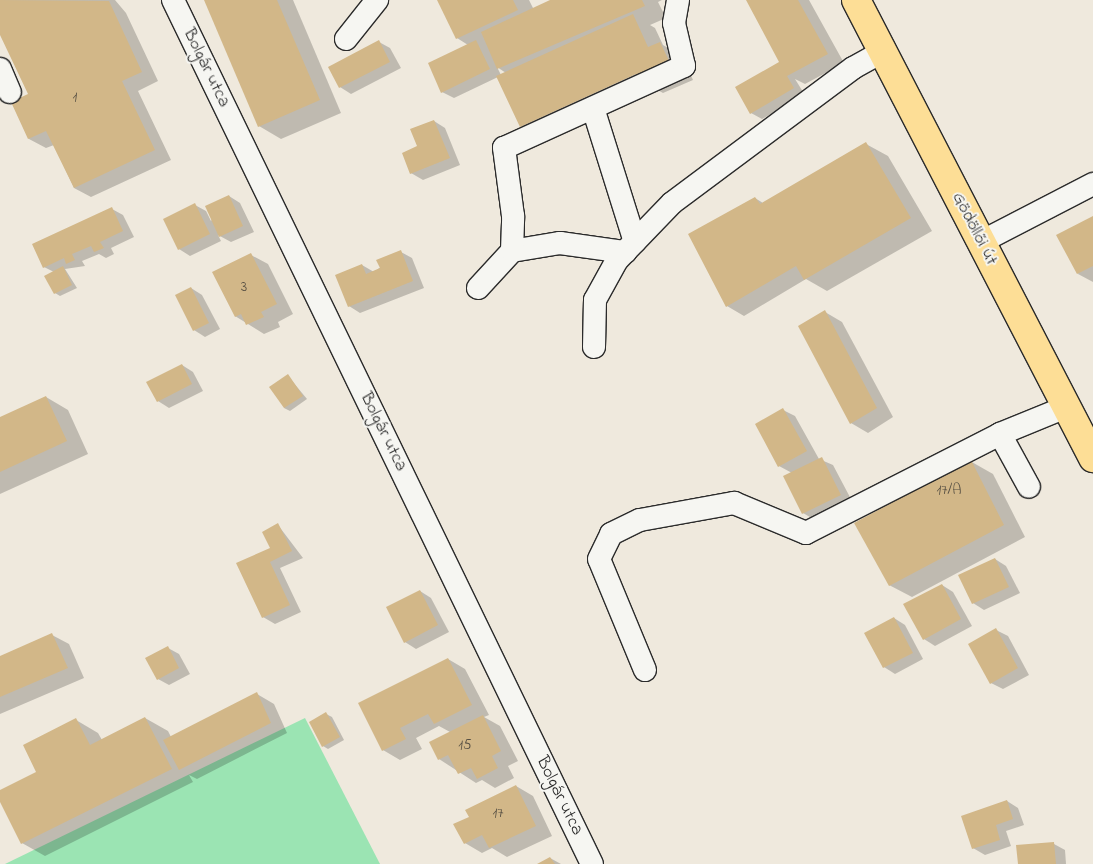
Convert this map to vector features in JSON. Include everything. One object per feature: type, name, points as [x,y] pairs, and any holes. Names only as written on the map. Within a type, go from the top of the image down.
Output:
[{"type":"main road","name":"Gödöllői út","points":[[856,0],[1066,407],[1091,449]]},
{"type":"street","name":"Bolgár utca","points":[[173,0],[592,864]]},
{"type":"street","points":[[346,39],[377,0]]},
{"type":"street","points":[[512,252],[513,216],[504,148],[684,66],[674,23],[678,0]]},
{"type":"street","points":[[594,347],[594,300],[630,247],[672,203],[703,178],[853,68],[882,52]]},
{"type":"street","points":[[0,69],[10,92]]},
{"type":"street","points":[[593,108],[630,247]]},
{"type":"street","points":[[981,242],[1093,184]]},
{"type":"street","points":[[478,288],[512,252],[560,243],[630,247]]},
{"type":"street","points":[[645,670],[599,559],[612,534],[640,520],[734,503],[806,533],[1000,434],[1066,407]]},
{"type":"street","points":[[1000,434],[1029,487]]},
{"type":"green space","points":[[305,718],[380,864],[5,864]]},
{"type":"building","points":[[0,0],[109,1],[142,72],[122,81],[155,150],[74,188],[46,131],[28,139],[11,102],[28,94],[0,35]]},
{"type":"building","points":[[204,0],[277,0],[320,100],[258,127]]},
{"type":"building","points":[[437,0],[513,0],[518,10],[456,39]]},
{"type":"building","points":[[550,0],[642,0],[645,6],[497,69],[481,32]]},
{"type":"building","points":[[746,0],[798,0],[828,54],[787,76],[794,88],[750,114],[735,87],[779,62]]},
{"type":"building","points":[[633,14],[648,47],[660,42],[672,67],[640,81],[636,74],[520,127],[496,76]]},
{"type":"building","points":[[379,40],[390,62],[339,88],[328,67]]},
{"type":"building","points":[[476,40],[490,69],[441,93],[428,63]]},
{"type":"building","points":[[434,120],[450,158],[410,174],[402,153],[417,146],[410,129]]},
{"type":"building","points":[[866,142],[911,218],[804,280],[796,266],[726,307],[688,234],[755,197],[760,204]]},
{"type":"building","points":[[229,195],[243,226],[219,237],[205,206]]},
{"type":"building","points":[[195,203],[210,234],[178,250],[163,219]]},
{"type":"building","points":[[112,207],[123,231],[100,242],[104,248],[94,252],[91,246],[72,254],[75,260],[66,264],[64,258],[43,268],[32,244]]},
{"type":"building","points":[[1093,216],[1093,266],[1077,274],[1056,235]]},
{"type":"building","points":[[401,250],[413,281],[348,307],[335,275],[362,264],[366,274],[380,268],[376,260]]},
{"type":"building","points":[[251,253],[277,304],[261,312],[264,317],[246,325],[241,314],[235,317],[212,272]]},
{"type":"building","points":[[63,266],[72,285],[54,294],[44,276]]},
{"type":"building","points":[[191,287],[209,323],[193,331],[175,295]]},
{"type":"building","points":[[825,310],[877,408],[850,424],[798,326]]},
{"type":"building","points":[[182,364],[192,384],[157,402],[146,382]]},
{"type":"building","points":[[288,374],[303,396],[284,408],[269,387]]},
{"type":"building","points":[[46,396],[67,441],[0,472],[0,417]]},
{"type":"building","points":[[783,408],[807,451],[778,467],[755,424]]},
{"type":"building","points":[[822,457],[841,495],[802,514],[783,476]]},
{"type":"building","points":[[971,460],[1004,525],[889,586],[854,523]]},
{"type":"building","points":[[278,523],[292,551],[270,562],[290,605],[262,618],[236,563],[270,548],[262,532]]},
{"type":"building","points":[[995,558],[1009,587],[972,604],[958,575]]},
{"type":"building","points":[[942,584],[961,619],[923,640],[903,604]]},
{"type":"building","points":[[420,590],[438,625],[404,643],[386,607]]},
{"type":"building","points":[[894,617],[913,653],[883,668],[864,633]]},
{"type":"building","points":[[996,628],[1018,668],[990,684],[968,644]]},
{"type":"building","points":[[52,633],[68,668],[0,697],[0,656]]},
{"type":"building","points":[[168,646],[179,668],[157,680],[145,658]]},
{"type":"building","points":[[448,658],[472,705],[434,724],[428,714],[400,728],[406,739],[382,751],[358,703]]},
{"type":"building","points":[[257,692],[271,723],[179,770],[163,740]]},
{"type":"building","points":[[326,712],[340,737],[322,747],[309,722]]},
{"type":"building","points":[[483,715],[501,751],[492,756],[498,768],[477,779],[471,768],[458,774],[448,755],[438,760],[429,742]]},
{"type":"building","points":[[145,717],[172,769],[21,844],[0,802],[0,790],[36,772],[23,745],[76,718],[90,745]]},
{"type":"building","points":[[516,785],[536,826],[489,848],[482,835],[464,844],[453,824],[469,817],[465,810]]},
{"type":"building","points":[[1007,800],[1013,819],[996,825],[1000,840],[972,849],[961,816]]},
{"type":"building","points":[[1054,842],[1056,864],[1018,864],[1016,845]]},
{"type":"building","points":[[550,857],[555,864],[537,864]]}]
